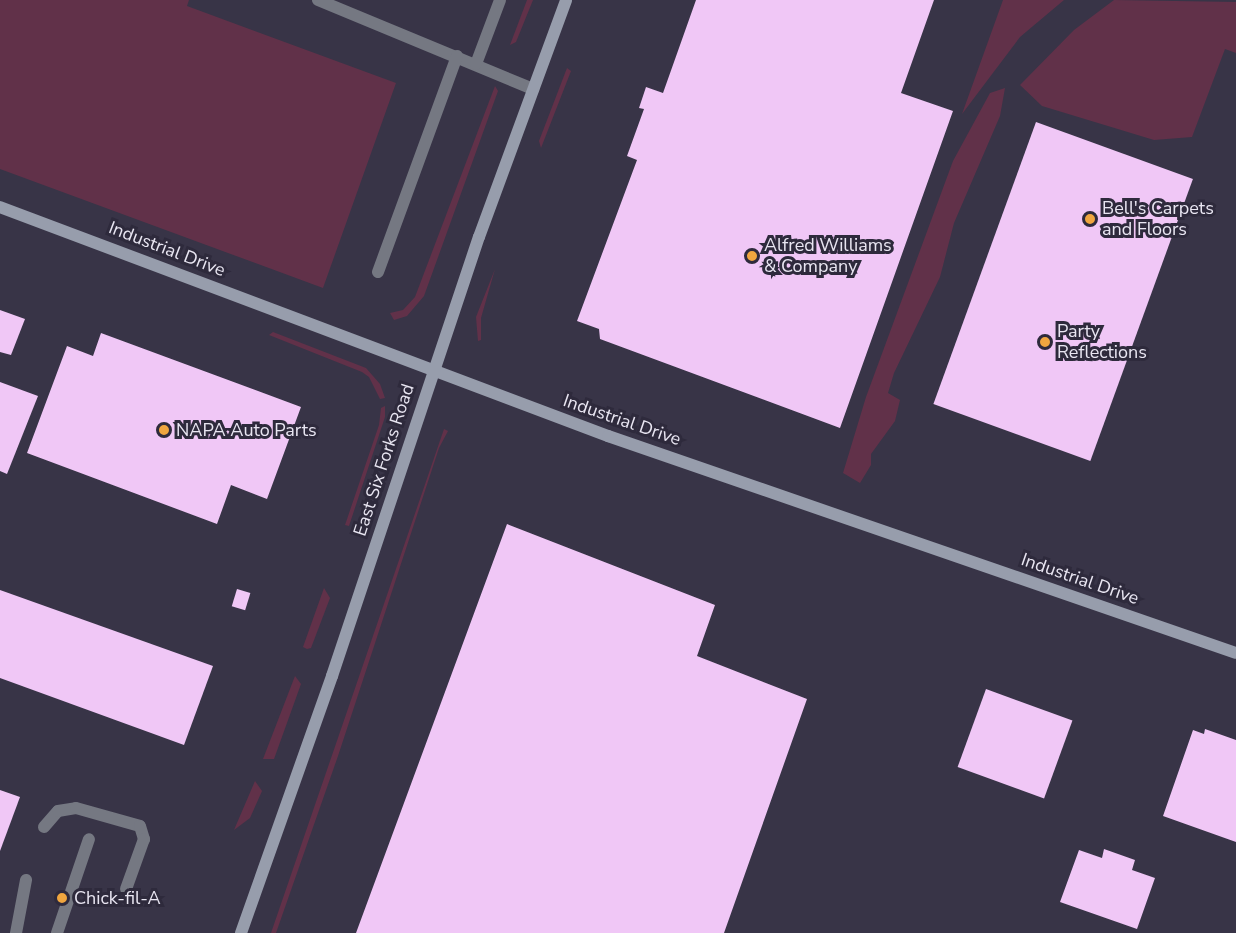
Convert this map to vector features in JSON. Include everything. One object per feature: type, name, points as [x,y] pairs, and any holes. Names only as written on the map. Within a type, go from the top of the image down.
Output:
[{"type":"street","name":"East Six Forks Road","points":[[241,933],[332,676],[433,369],[566,0]]},
{"type":"street","name":"Industrial Drive","points":[[0,207],[608,436],[1236,653]]},
{"type":"lane","points":[[318,0],[533,89]]},
{"type":"lane","points":[[476,64],[500,0]]},
{"type":"lane","points":[[378,272],[457,56]]},
{"type":"lane","points":[[44,827],[58,811],[76,808],[140,826],[144,839],[126,889]]},
{"type":"lane","points":[[57,933],[89,839]]},
{"type":"lane","points":[[16,933],[26,880]]},
{"type":"shaded area","points":[[0,0],[189,0],[187,6],[396,83],[323,288],[0,169]]},
{"type":"shaded area","points":[[527,0],[533,0],[516,42],[510,45]]},
{"type":"shaded area","points":[[1003,0],[1064,0],[1020,37],[962,114]]},
{"type":"shaded area","points":[[1114,0],[1236,2],[1236,53],[1225,49],[1192,137],[1154,140],[1042,106],[1020,85],[1074,30]]},
{"type":"shaded area","points":[[567,68],[571,71],[541,148],[539,141]]},
{"type":"shaded area","points":[[495,86],[498,91],[424,296],[407,316],[394,320],[390,313],[403,310],[415,297]]},
{"type":"shaded area","points":[[1005,88],[1000,116],[954,223],[940,277],[894,373],[888,393],[900,400],[895,421],[871,454],[871,465],[860,483],[843,473],[866,397],[953,161],[990,93]]},
{"type":"shaded area","points":[[495,269],[481,318],[481,340],[478,341],[476,317]]},
{"type":"shaded area","points":[[273,332],[366,368],[380,384],[385,398],[380,399],[369,377],[362,372],[269,335]]},
{"type":"shaded area","points":[[385,406],[385,417],[349,526],[345,525],[379,425],[381,408]]},
{"type":"shaded area","points":[[444,429],[448,431],[439,448],[338,756],[276,933],[271,933]]},
{"type":"shaded area","points":[[324,588],[330,598],[311,648],[307,649],[303,647]]},
{"type":"shaded area","points":[[295,676],[301,684],[274,759],[263,759]]},
{"type":"shaded area","points":[[255,781],[262,791],[250,818],[234,830]]},
{"type":"building","name":"Alfred Williams & Company","points":[[696,0],[934,0],[901,93],[953,111],[840,428],[600,339],[599,329],[577,321],[637,160],[627,156],[644,109],[639,108],[646,87],[663,93]]},
{"type":"building","points":[[1036,122],[1193,179],[1090,461],[933,404]]},
{"type":"building","points":[[0,310],[25,319],[11,355],[0,352]]},
{"type":"building","name":"NAPA Auto Parts","points":[[101,333],[301,407],[267,499],[231,485],[217,524],[27,453],[67,346],[93,356]]},
{"type":"building","points":[[0,382],[38,396],[7,474],[0,471]]},
{"type":"building","points":[[507,524],[715,605],[697,656],[807,699],[724,933],[356,933]]},
{"type":"building","points":[[237,589],[250,593],[245,610],[232,606]]},
{"type":"building","points":[[0,590],[213,666],[184,745],[0,678]]},
{"type":"building","points":[[986,689],[1072,720],[1044,798],[958,767]]},
{"type":"building","points":[[1205,729],[1236,740],[1236,842],[1163,816],[1193,730],[1204,734]]},
{"type":"building","points":[[0,790],[20,797],[0,851]]},
{"type":"building","points":[[1104,849],[1135,860],[1132,870],[1155,878],[1137,929],[1060,902],[1079,850],[1102,858]]},
{"type":"place","name":"Bell's Carpets and Floors","points":[[1090,219]]},
{"type":"place","name":"Alfred Williams & Company","points":[[752,256]]},
{"type":"place","name":"Party Reflections","points":[[1045,342]]},
{"type":"place","name":"NAPA Auto Parts","points":[[164,430]]},
{"type":"place","name":"Chick-fil-A","points":[[62,898]]}]
